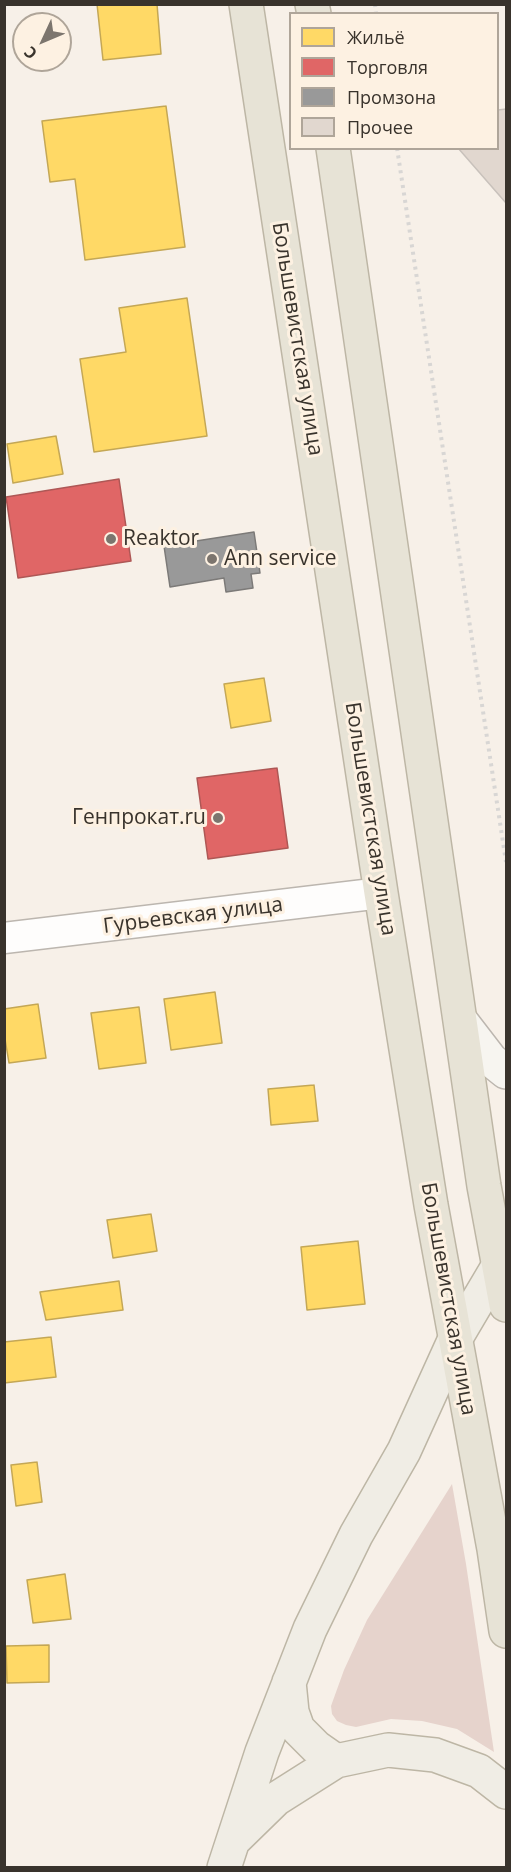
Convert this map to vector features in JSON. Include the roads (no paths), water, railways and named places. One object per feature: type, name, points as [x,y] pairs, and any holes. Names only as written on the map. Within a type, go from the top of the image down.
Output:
[{"type":"highway","name":"Большевистская улица","points":[[246,4],[381,893],[454,1341],[494,1549],[507,1631]]},
{"type":"highway","points":[[333,150],[484,1186],[503,1258],[507,1305]]},
{"type":"main road","points":[[228,1855],[262,1752],[315,1619],[356,1535],[404,1451],[454,1341],[503,1258]]},
{"type":"main road","points":[[289,1682],[292,1712],[298,1729],[316,1747],[336,1761]]},
{"type":"main road","points":[[228,1855],[276,1799],[336,1761],[388,1750],[435,1755],[480,1772],[507,1792]]},
{"type":"street","name":"Гурьевская улица","points":[[4,938],[381,893]]},
{"type":"street","points":[[461,1021],[491,1060],[507,1072]]},
{"type":"place","name":"Reaktor","points":[[111,539]]},
{"type":"place","name":"Ann service","points":[[212,559]]},
{"type":"place","name":"Генпрокат.ru","points":[[218,818]]}]
